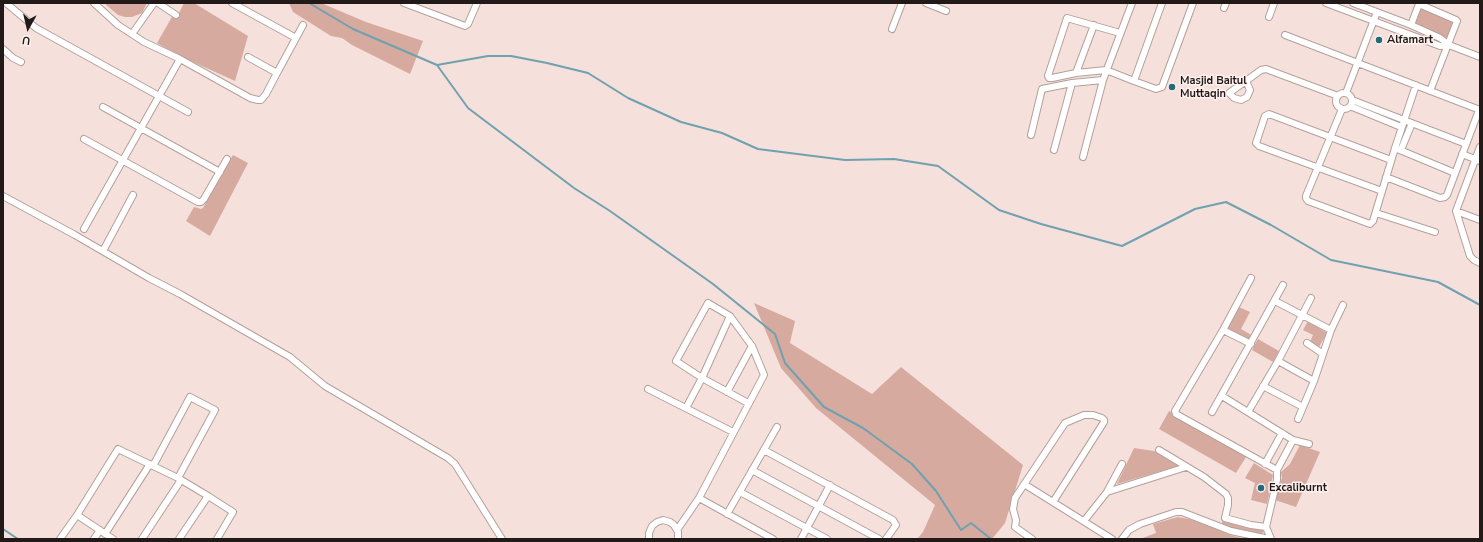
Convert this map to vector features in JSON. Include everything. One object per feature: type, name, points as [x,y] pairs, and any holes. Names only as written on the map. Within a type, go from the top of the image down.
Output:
[{"type":"street","points":[[6,3],[36,28],[188,112]]},
{"type":"street","points":[[94,3],[118,25],[144,42],[180,59],[254,100],[261,100],[266,94],[303,25]]},
{"type":"street","points":[[132,34],[154,3]]},
{"type":"street","points":[[158,3],[176,15]]},
{"type":"street","points":[[232,3],[296,38]]},
{"type":"street","points":[[404,3],[465,26],[468,24],[477,3]]},
{"type":"street","points":[[892,29],[902,3]]},
{"type":"street","points":[[926,3],[946,11]]},
{"type":"street","points":[[1084,157],[1106,70],[1132,3]]},
{"type":"street","points":[[1134,81],[1162,3]]},
{"type":"street","points":[[1120,33],[1068,18],[1066,19],[1048,76],[1049,78],[1106,70],[1156,89],[1162,87],[1193,3]]},
{"type":"street","points":[[1269,17],[1274,3]]},
{"type":"street","points":[[1326,3],[1440,46],[1449,45]]},
{"type":"street","points":[[1353,3],[1411,25],[1440,38],[1449,45],[1480,57]]},
{"type":"street","points":[[1411,25],[1419,4],[1456,20],[1458,23],[1430,91]]},
{"type":"street","points":[[1346,93],[1377,12]]},
{"type":"street","points":[[1076,73],[1094,25]]},
{"type":"street","points":[[1285,35],[1480,110],[1447,195],[1441,198],[1386,177]]},
{"type":"street","points":[[3,49],[13,58],[21,62]]},
{"type":"street","points":[[248,57],[277,73]]},
{"type":"street","points":[[84,229],[180,59]]},
{"type":"street","points":[[1246,81],[1261,70],[1264,73],[1337,98]]},
{"type":"street","points":[[1031,135],[1042,89],[1072,83],[1103,80]]},
{"type":"street","points":[[1054,150],[1072,83]]},
{"type":"street","points":[[1398,149],[1402,127],[1416,85]]},
{"type":"street","points":[[1346,93],[1342,93],[1337,98],[1337,105],[1345,109],[1351,103]]},
{"type":"street","points":[[1346,93],[1350,96],[1351,103]]},
{"type":"street","points":[[1351,103],[1404,120],[1466,144]]},
{"type":"street","points":[[1351,103],[1402,127]]},
{"type":"street","points":[[103,107],[142,127],[220,172]]},
{"type":"street","points":[[1342,108],[1306,196],[1308,201],[1370,224],[1376,213],[1391,160],[1412,123]]},
{"type":"street","points":[[1382,191],[1256,143],[1265,116],[1269,114],[1331,136],[1391,160]]},
{"type":"street","points":[[84,139],[198,202],[201,202],[204,199],[227,159]]},
{"type":"street","points":[[1480,147],[1478,160],[1456,211],[1470,256],[1480,263]]},
{"type":"street","points":[[1398,149],[1455,174]]},
{"type":"street","points":[[1462,154],[1478,160]]},
{"type":"street","points":[[103,251],[133,195]]},
{"type":"street","points":[[3,196],[290,357],[325,386],[448,458],[455,464],[502,539]]},
{"type":"street","points":[[1456,211],[1480,220]]},
{"type":"street","points":[[1376,213],[1435,232]]},
{"type":"street","points":[[1251,278],[1223,330],[1175,411],[1176,414],[1277,470]]},
{"type":"street","points":[[1212,412],[1283,285]]},
{"type":"street","points":[[1248,412],[1278,361],[1311,298]]},
{"type":"street","points":[[1275,301],[1331,330]]},
{"type":"street","points":[[677,530],[699,498],[764,375],[752,346],[730,316],[708,303],[676,362],[748,403]]},
{"type":"street","points":[[1298,419],[1314,381],[1331,330],[1343,305]]},
{"type":"street","points":[[686,408],[702,378],[730,316]]},
{"type":"street","points":[[1223,330],[1251,344]]},
{"type":"street","points":[[1307,343],[1323,354]]},
{"type":"street","points":[[727,392],[752,346]]},
{"type":"street","points":[[1278,361],[1314,381]]},
{"type":"street","points":[[1263,386],[1303,407]]},
{"type":"street","points":[[648,389],[733,432]]},
{"type":"street","points":[[1222,396],[1294,440],[1309,444]]},
{"type":"street","points":[[94,539],[102,532],[151,465],[190,397],[215,410],[180,479],[143,537],[150,539]]},
{"type":"street","points":[[1032,539],[1015,527],[1016,520],[1013,509],[1015,498],[1065,423],[1084,415],[1093,415],[1102,418],[1104,422],[1053,502]]},
{"type":"street","points":[[727,514],[777,427]]},
{"type":"street","points":[[1265,464],[1282,433]]},
{"type":"street","points":[[1270,539],[1266,527],[1277,480],[1277,470],[1294,440]]},
{"type":"street","points":[[60,539],[77,515],[118,449],[180,479],[233,512],[217,539]]},
{"type":"street","points":[[764,450],[893,520],[896,525],[886,539]]},
{"type":"street","points":[[1158,450],[1204,477],[1226,494],[1228,498],[1228,505],[1225,518],[1216,525]]},
{"type":"street","points":[[1084,521],[1107,492],[1122,464]]},
{"type":"street","points":[[1107,492],[1186,467]]},
{"type":"street","points":[[752,470],[879,539]]},
{"type":"street","points":[[1024,484],[1112,539]]},
{"type":"street","points":[[801,539],[830,485]]},
{"type":"street","points":[[740,492],[827,539]]},
{"type":"street","points":[[179,539],[208,496]]},
{"type":"street","points":[[699,498],[773,539]]},
{"type":"street","points":[[1122,539],[1130,530],[1140,524],[1176,512],[1188,514],[1231,531],[1270,539]]},
{"type":"street","points":[[77,515],[112,539]]},
{"type":"street","points":[[1225,518],[1251,525],[1266,527]]},
{"type":"street","points":[[649,539],[649,533],[654,524],[665,520],[670,522],[677,530],[679,539]]},
{"type":"shaded area","points":[[104,3],[147,3],[142,13],[132,17],[125,17],[118,15]]},
{"type":"shaded area","points":[[184,3],[194,3],[248,36],[235,81],[180,56],[157,43],[173,15],[177,17]]},
{"type":"shaded area","points":[[289,3],[321,3],[366,22],[423,41],[410,74],[352,45],[342,38],[331,36],[293,12]]},
{"type":"shaded area","points":[[1421,8],[1454,22],[1447,38],[1414,24]]},
{"type":"shaded area","points":[[233,155],[248,163],[210,236],[186,221],[194,207],[201,209],[203,208]]},
{"type":"shaded area","points":[[754,303],[795,321],[790,343],[872,394],[901,367],[1023,465],[1005,523],[992,539],[917,539],[923,532],[935,505],[816,408],[781,368]]},
{"type":"shaded area","points":[[1239,307],[1250,312],[1241,329],[1253,336],[1252,340],[1227,329]]},
{"type":"shaded area","points":[[1308,321],[1327,333],[1319,347],[1310,342],[1313,335],[1303,330]]},
{"type":"shaded area","points":[[1258,339],[1279,351],[1273,362],[1252,350]]},
{"type":"shaded area","points":[[1169,411],[1246,457],[1236,473],[1159,429]]},
{"type":"shaded area","points":[[1300,445],[1320,452],[1296,507],[1275,500],[1282,478],[1281,472],[1290,464]]},
{"type":"shaded area","points":[[1134,448],[1154,451],[1178,466],[1117,484]]},
{"type":"shaded area","points":[[1254,463],[1273,475],[1267,504],[1251,500],[1255,483],[1245,478]]},
{"type":"shaded area","points":[[1178,517],[1189,519],[1230,535],[1245,539],[1140,539],[1156,533],[1153,524]]},
{"type":"shaded area","points":[[1225,520],[1263,529],[1264,532],[1261,534],[1255,534],[1231,529],[1223,525],[1222,522]]},
{"type":"waterway","points":[[309,3],[353,29],[437,65],[468,108],[574,188],[610,211],[713,284],[775,334],[785,363],[824,407],[863,428],[912,464],[936,491],[961,530],[971,523],[991,539]]},
{"type":"waterway","points":[[437,65],[488,56],[511,56],[588,73],[628,98],[681,122],[722,133],[758,149],[845,160],[894,159],[938,166],[999,210],[1041,224],[1122,246],[1195,209],[1226,202],[1271,225],[1331,260],[1438,282],[1480,305]]},
{"type":"waterway","points":[[3,529],[18,539]]},
{"type":"place","name":"Alfamart","points":[[1379,40]]},
{"type":"place","name":"Masjid Baitul Muttaqin","points":[[1172,87]]},
{"type":"place","name":"Excaliburnt","points":[[1261,488]]}]
